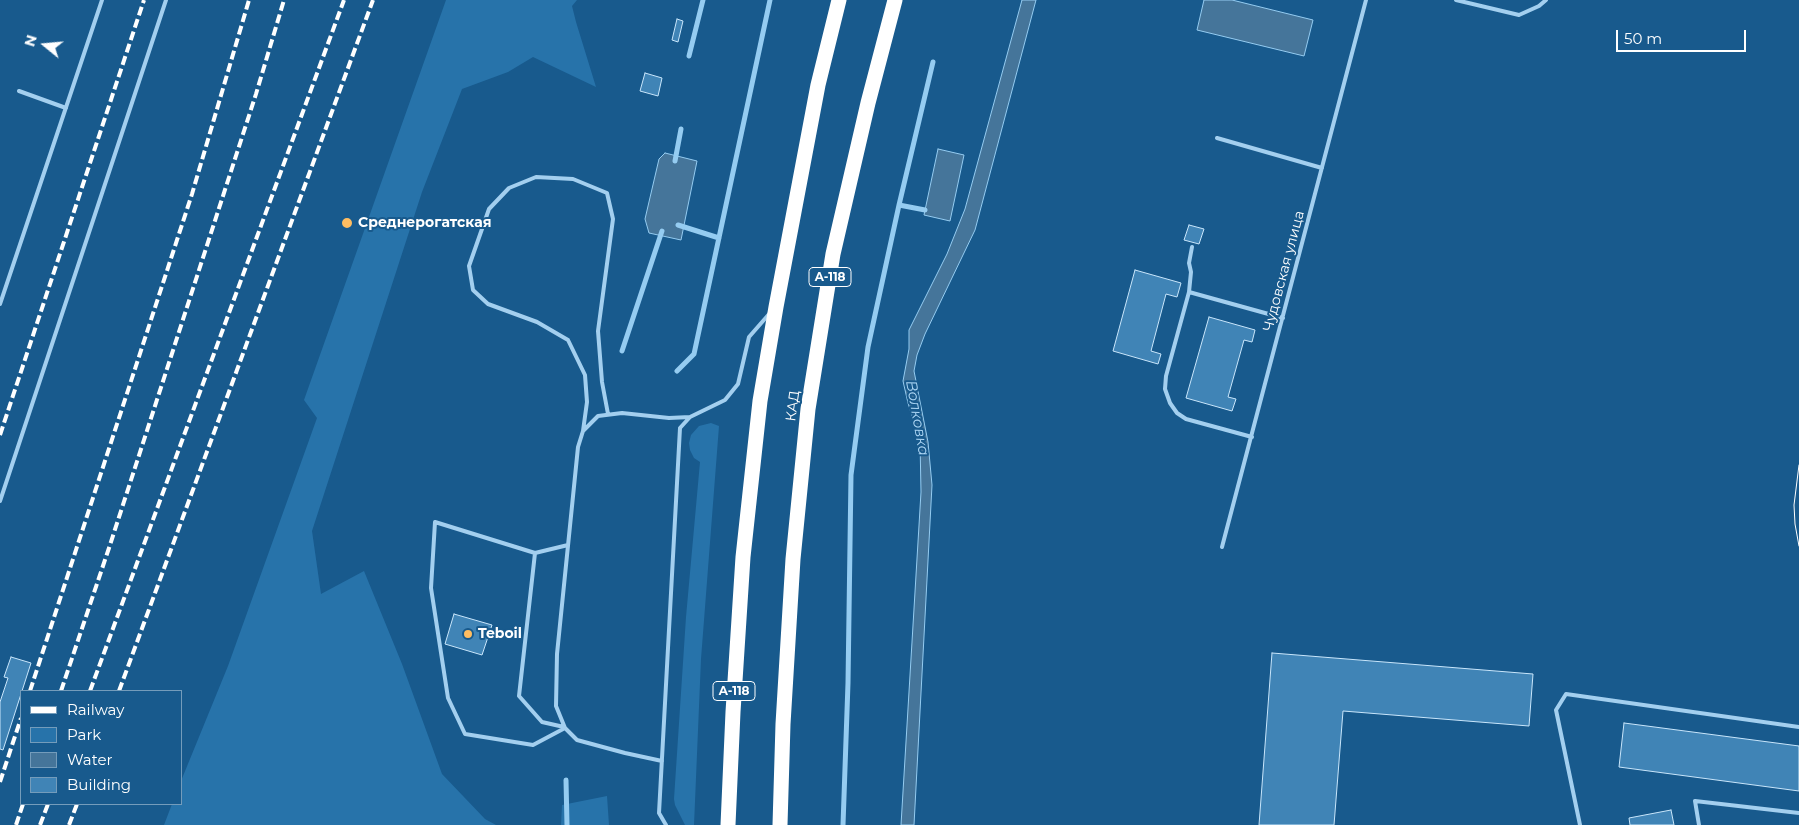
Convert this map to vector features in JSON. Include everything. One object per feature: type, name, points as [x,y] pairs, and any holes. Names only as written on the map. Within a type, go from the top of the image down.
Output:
[{"type":"highway","name":"А-118","points":[[728,825],[743,557],[760,401],[818,85],[839,0]]},
{"type":"highway","name":"КАД","points":[[780,825],[783,724],[792,559],[808,409],[834,254],[868,103],[895,0]]},
{"type":"lane","points":[[0,304],[102,0]]},
{"type":"lane","points":[[0,501],[166,0]]},
{"type":"lane","name":"Чудовская улица","points":[[1222,547],[1366,0]]},
{"type":"lane","points":[[1456,0],[1519,15],[1539,6],[1546,0]]},
{"type":"lane","points":[[19,91],[66,108]]},
{"type":"lane","points":[[1217,138],[1322,168]]},
{"type":"lane","points":[[608,414],[602,382],[598,331],[614,219],[607,193],[573,179],[536,177],[510,188],[489,209],[469,266],[473,290],[488,304],[538,322],[568,340],[584,375],[587,402],[584,431],[578,447],[557,654],[556,706],[565,728],[577,740],[662,761]]},
{"type":"lane","points":[[1192,248],[1189,263],[1191,272],[1189,292],[1166,376],[1165,389],[1170,403],[1177,413],[1186,418],[1252,437]]},
{"type":"lane","points":[[0,284],[6,286]]},
{"type":"lane","points":[[1189,292],[1283,318]]},
{"type":"lane","points":[[666,825],[659,813],[680,428],[690,417],[725,400],[738,384],[749,336],[776,307]]},
{"type":"lane","points":[[584,431],[598,416],[608,414],[622,413],[669,418],[690,417]]},
{"type":"lane","points":[[565,728],[533,745],[465,734],[448,698],[431,588],[435,522],[535,553],[568,546]]},
{"type":"lane","points":[[535,553],[519,696],[542,722],[565,728]]},
{"type":"lane","points":[[1580,825],[1556,710],[1566,694],[1799,726]]},
{"type":"lane","points":[[1699,825],[1694,801],[1799,813]]},
{"type":"green space","points":[[446,0],[577,0],[572,6],[596,87],[533,57],[508,72],[462,89],[422,192],[312,531],[321,594],[364,571],[402,664],[442,774],[485,819],[496,825],[164,825],[172,805],[182,805],[182,779],[228,666],[317,418],[304,400]]},
{"type":"green space","points":[[711,423],[719,426],[701,659],[694,825],[685,825],[674,799],[686,617],[700,462],[694,458],[689,443],[691,435],[699,426]]},
{"type":"green space","points":[[607,796],[609,825],[561,825],[562,805]]},
{"type":"water","name":"Волковка","points":[[1022,0],[1036,0],[975,230],[925,334],[917,355],[914,371],[928,442],[932,485],[914,825],[901,825],[921,492],[920,441],[903,381],[909,349],[909,330],[947,254],[965,209]]},
{"type":"water","points":[[1204,0],[1232,0],[1313,20],[1304,56],[1197,30]]},
{"type":"water","points":[[938,149],[964,155],[950,221],[924,215]]},
{"type":"water","points":[[665,153],[697,161],[681,240],[649,233],[645,219],[659,159]]},
{"type":"building","points":[[677,19],[683,21],[678,42],[672,40]]},
{"type":"building","points":[[645,73],[662,78],[658,96],[640,91]]},
{"type":"building","points":[[1189,225],[1204,229],[1199,244],[1184,240]]},
{"type":"building","points":[[1135,270],[1181,283],[1177,297],[1166,294],[1151,351],[1161,354],[1158,364],[1113,351]]},
{"type":"building","points":[[1209,317],[1255,330],[1252,342],[1244,340],[1228,397],[1236,399],[1232,411],[1186,398]]},
{"type":"building","name":"Teboil","points":[[454,614],[492,625],[482,655],[445,644]]},
{"type":"building","points":[[1272,653],[1533,674],[1529,726],[1343,711],[1334,825],[1259,825]]},
{"type":"building","points":[[11,657],[31,663],[22,690],[20,690],[20,697],[3,750],[0,749],[0,702],[8,678],[4,677]]},
{"type":"building","points":[[1624,723],[1799,746],[1799,791],[1619,767]]},
{"type":"building","points":[[1671,810],[1674,825],[1630,825],[1629,818]]},
{"type":"waterway","points":[[689,56],[703,0]]},
{"type":"waterway","points":[[677,371],[694,354],[770,0]]},
{"type":"waterway","points":[[843,825],[848,683],[851,475],[868,347],[933,62]]},
{"type":"waterway","points":[[675,161],[681,129]]},
{"type":"waterway","points":[[899,205],[925,210]]},
{"type":"waterway","points":[[678,225],[719,238]]},
{"type":"waterway","points":[[622,351],[662,231]]},
{"type":"waterway","points":[[566,780],[567,825]]},
{"type":"tram line","points":[[1799,465],[1794,505],[1799,546]]},
{"type":"railway","points":[[0,435],[144,0]]},
{"type":"railway","points":[[30,690],[192,194],[249,0]]},
{"type":"railway","points":[[61,690],[256,94],[284,0]]},
{"type":"railway","points":[[90,690],[344,0]]},
{"type":"railway","points":[[119,690],[373,0]]},
{"type":"railway","points":[[0,782],[20,721]]},
{"type":"railway","points":[[16,825],[23,805]]},
{"type":"railway","points":[[40,825],[48,805]]},
{"type":"railway","points":[[69,825],[77,805]]},
{"type":"place","name":"Среднерогатская","points":[[347,223]]},
{"type":"place","name":"Teboil","points":[[468,634]]}]
